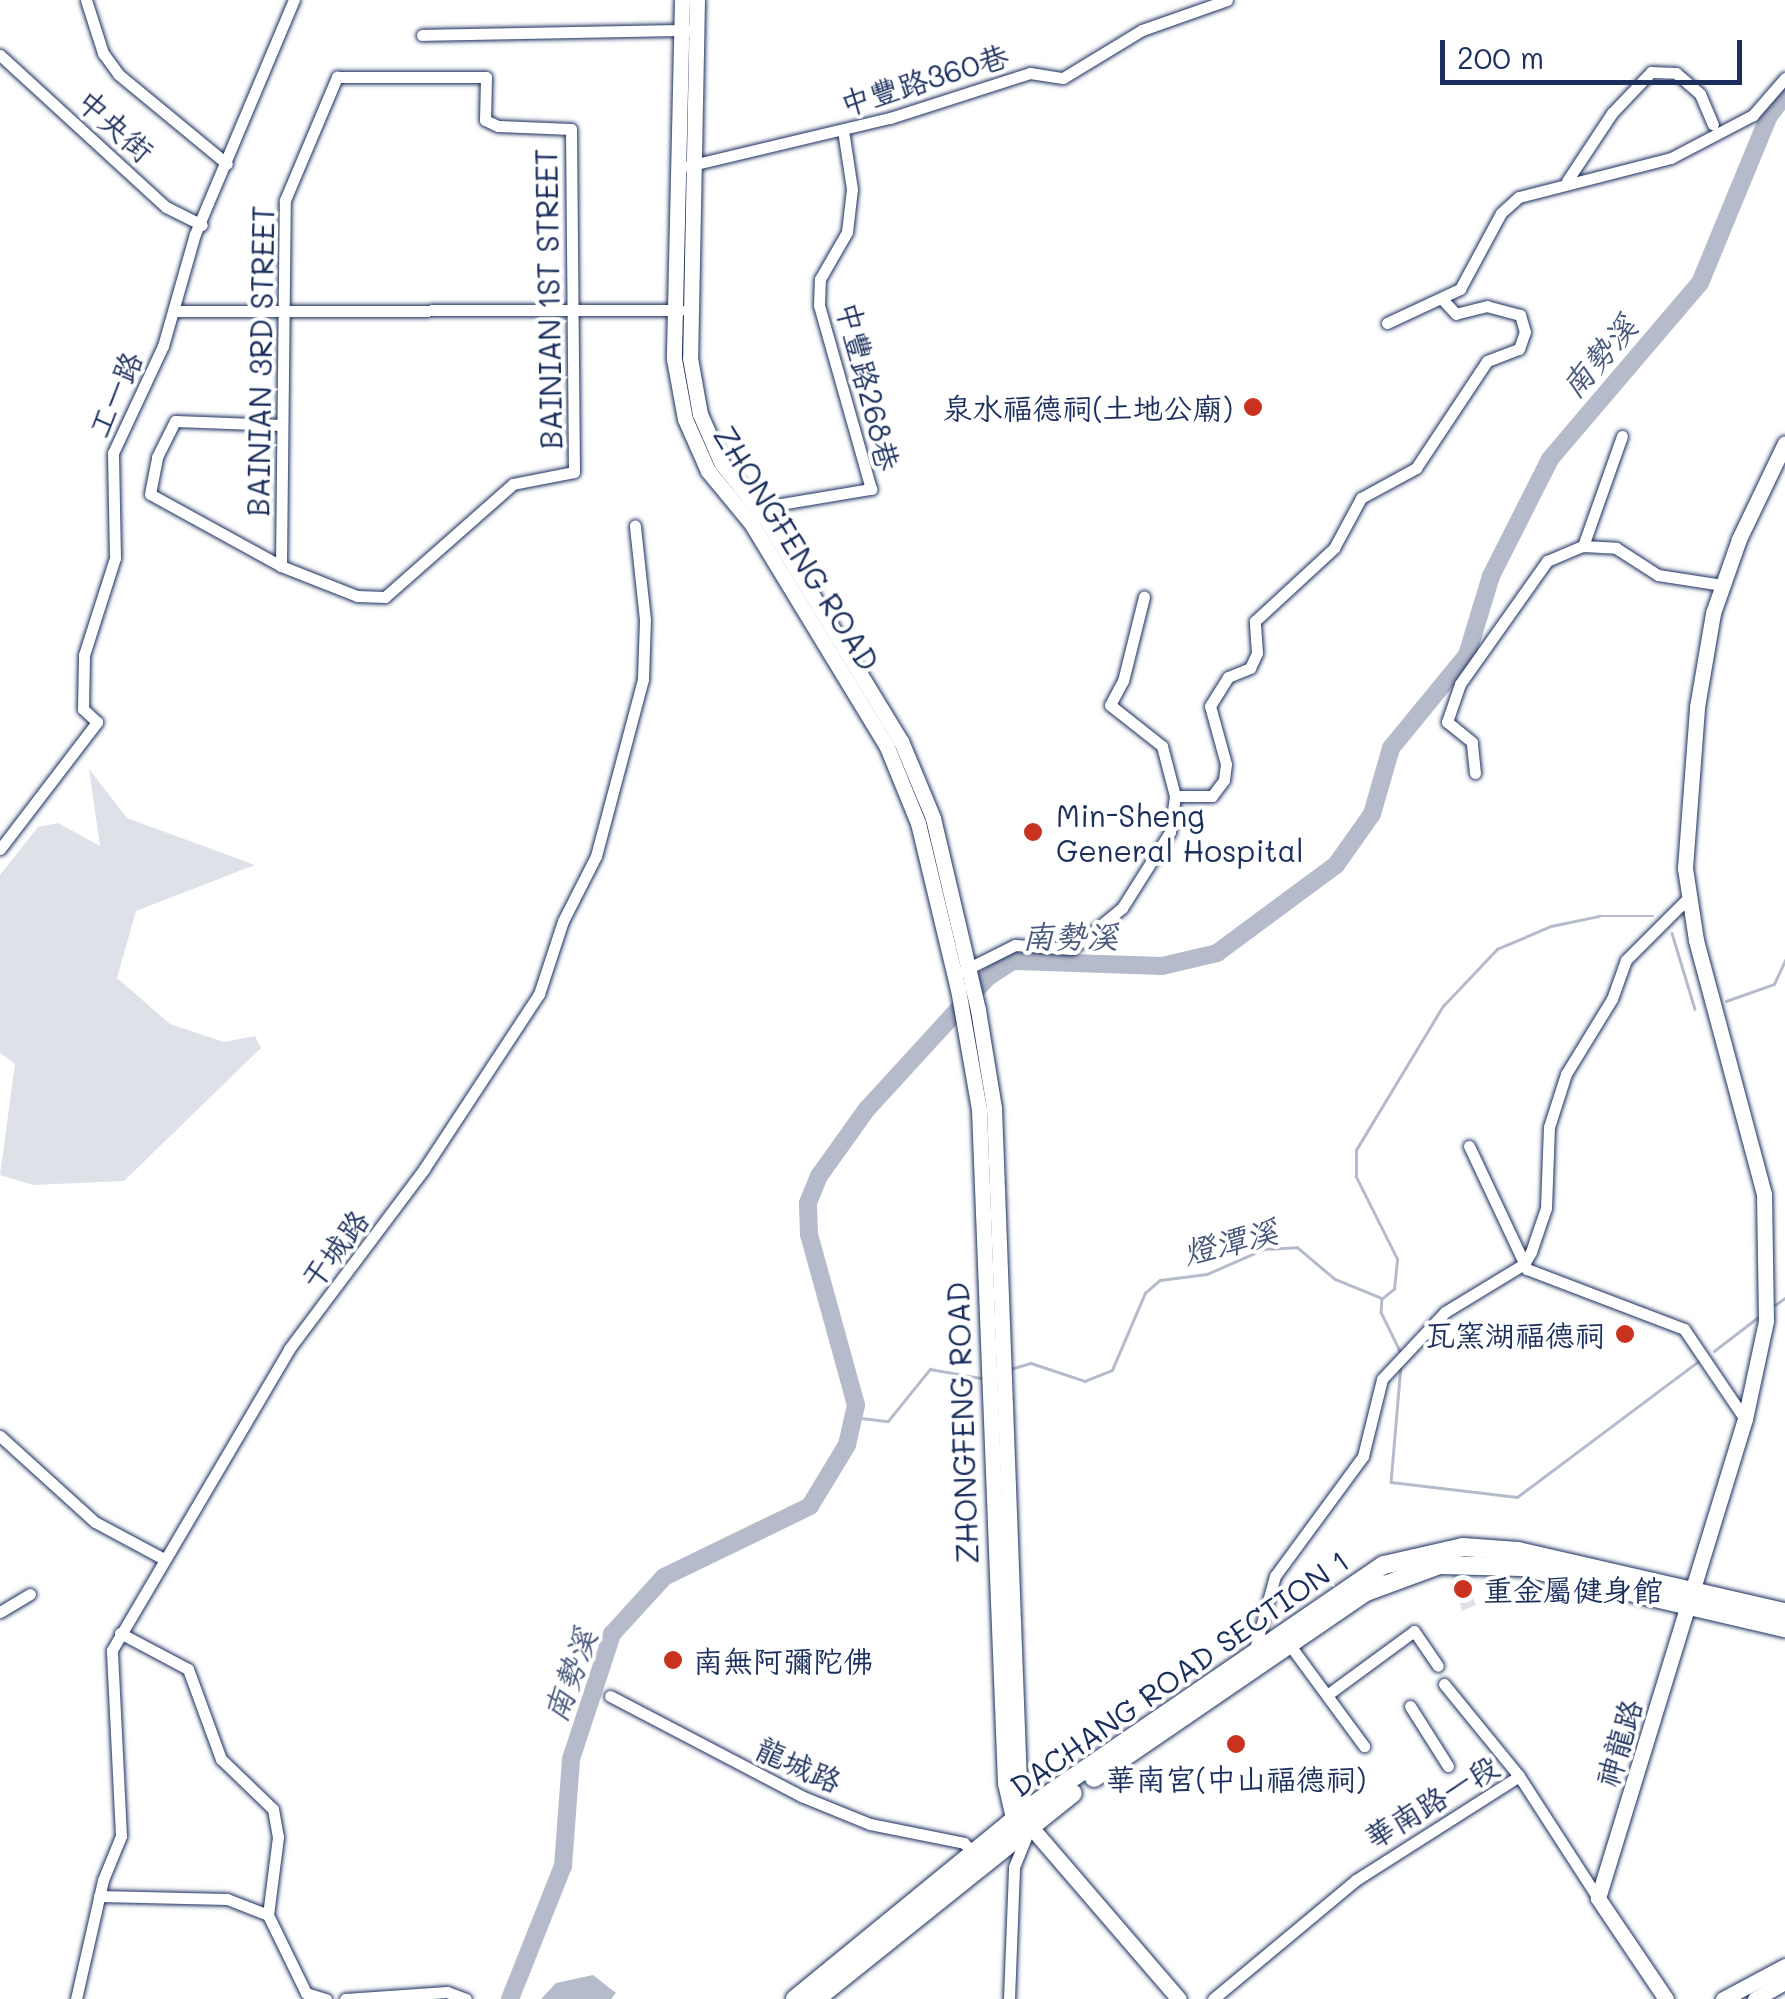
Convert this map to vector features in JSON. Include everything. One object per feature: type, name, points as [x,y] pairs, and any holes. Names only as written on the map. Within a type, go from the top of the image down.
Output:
[{"type":"main road","name":"ZHONGFENG ROAD","points":[[682,0],[689,30]]},
{"type":"main road","name":"ZHONGFENG ROAD","points":[[697,0],[689,30],[683,310],[674,359],[685,418],[708,471],[751,523],[887,748],[918,823],[963,978],[978,1010],[994,1108],[993,1290]]},
{"type":"main road","name":"ZHONGFENG ROAD","points":[[683,310],[700,414],[722,464],[757,508],[901,741],[933,818],[963,978],[964,1022],[979,1109],[1024,1819]]},
{"type":"main road","name":"神龍路","points":[[1598,1898],[1745,1419],[1766,1321],[1767,1222],[1758,1160],[1688,898],[1693,741],[1722,584],[1785,443]]},
{"type":"main road","name":"DACHANG ROAD SECTION 1","points":[[1024,1819],[1362,1577],[1432,1550],[1518,1550],[1785,1628]]},
{"type":"main road","name":"DACHANG ROAD SECTION 1","points":[[1024,1819],[1366,1592],[1438,1565],[1522,1567],[1785,1612]]},
{"type":"main road","points":[[795,1999],[1024,1819]]},
{"type":"main road","points":[[816,1999],[1024,1819]]},
{"type":"main road","points":[[1024,1819],[1179,1999]]},
{"type":"main road","name":"華南路一段","points":[[1598,1898],[1666,1999]]},
{"type":"main road","points":[[1722,1999],[1785,1966]]},
{"type":"main road","points":[[1755,1999],[1785,1982]]},
{"type":"street","points":[[86,0],[103,53],[118,74],[228,164]]},
{"type":"street","name":"工一路","points":[[0,849],[97,722],[83,709],[84,655],[114,558],[113,453],[174,310],[202,225],[294,0]]},
{"type":"street","name":"中豐路360巷","points":[[686,166],[843,130],[1030,73],[1063,78],[1142,30],[1228,0]]},
{"type":"street","points":[[422,35],[689,30]]},
{"type":"street","name":"中央街","points":[[0,55],[166,207],[202,225]]},
{"type":"street","points":[[1568,181],[1612,113],[1651,72],[1676,73],[1700,94],[1713,124]]},
{"type":"street","name":"BAINIAN 3RD STREET","points":[[281,566],[285,200],[337,76],[486,76],[485,120],[571,128]]},
{"type":"street","points":[[1387,323],[1444,300],[1472,274],[1509,204],[1568,181],[1680,154],[1753,115],[1785,78]]},
{"type":"street","name":"BAINIAN 1ST STREET","points":[[281,566],[357,596],[385,596],[513,484],[574,472],[571,128]]},
{"type":"street","name":"中豐路268巷","points":[[757,508],[871,488],[819,306],[820,280],[848,232],[852,189],[843,130]]},
{"type":"street","points":[[1174,796],[1212,796],[1224,780],[1226,764],[1210,706],[1228,677],[1250,668],[1257,653],[1255,621],[1334,548],[1361,498],[1416,468],[1487,362],[1519,349],[1520,316],[1487,306],[1456,314],[1444,300]]},
{"type":"street","points":[[174,310],[683,310]]},
{"type":"street","points":[[281,566],[150,494],[156,457],[176,421],[282,425]]},
{"type":"street","points":[[1583,546],[1622,436]]},
{"type":"street","name":"干城路","points":[[76,1999],[99,1896],[121,1836],[108,1670],[120,1632],[288,1349],[424,1169],[539,994],[563,921],[596,856],[643,679],[645,620],[635,526]]},
{"type":"street","points":[[1475,773],[1472,742],[1448,722],[1460,684],[1547,560],[1583,546],[1616,548],[1658,575],[1722,584]]},
{"type":"street","points":[[963,978],[1015,946],[1072,949],[1122,908],[1170,832],[1174,796],[1162,746],[1110,705],[1123,682],[1144,597]]},
{"type":"street","points":[[1254,1652],[1275,1576],[1364,1456],[1375,1391],[1445,1312],[1526,1261],[1546,1208],[1549,1126],[1566,1074],[1612,999],[1626,960],[1688,898]]},
{"type":"street","points":[[1469,1146],[1532,1273],[1692,1335],[1745,1419]]},
{"type":"street","points":[[0,1436],[95,1522],[164,1560]]},
{"type":"street","points":[[0,1612],[30,1594]]},
{"type":"street","points":[[120,1632],[188,1669],[221,1759],[273,1809],[278,1837],[268,1915],[306,1993],[326,1999]]},
{"type":"street","points":[[1327,1695],[1414,1632],[1438,1666]]},
{"type":"street","points":[[1289,1644],[1364,1746]]},
{"type":"street","points":[[1444,1684],[1519,1776]]},
{"type":"street","name":"龍城路","points":[[610,1696],[801,1796],[870,1824],[964,1843],[976,1855]]},
{"type":"street","points":[[1410,1706],[1448,1766]]},
{"type":"street","name":"華南路一段","points":[[1213,1999],[1356,1880],[1519,1776],[1598,1898]]},
{"type":"street","points":[[1009,1999],[1014,1867],[1024,1819]]},
{"type":"street","points":[[99,1896],[227,1899],[268,1915]]},
{"type":"street","points":[[344,1999],[447,1992],[466,1999]]},
{"type":"shaded area","points":[[89,769],[127,818],[255,865],[136,911],[117,978],[170,1024],[224,1042],[255,1036],[261,1048],[124,1181],[33,1185],[0,1175],[15,1064],[0,1053],[0,875],[38,827],[58,823],[100,846]]},
{"type":"shaded area","name":"重金屬健身館","points":[[1462,1570],[1476,1605],[1462,1611],[1451,1572]]},
{"type":"water","points":[[593,1975],[616,1993],[611,1999],[541,1999],[556,1983]]},
{"type":"waterway","name":"南勢溪","points":[[510,1999],[563,1866],[571,1759],[612,1634],[664,1577],[810,1506],[847,1445],[856,1405],[809,1234],[808,1203],[819,1176],[867,1109],[988,977],[1013,961],[1162,966],[1217,953],[1336,865],[1372,814],[1391,748],[1467,655],[1491,576],[1550,459],[1700,283],[1769,116],[1785,95]]},
{"type":"waterway","points":[[1384,1297],[1394,1289],[1397,1259],[1356,1177],[1356,1150],[1443,1006],[1497,949],[1551,926],[1599,916],[1653,916]]},
{"type":"waterway","name":"燈潭溪","points":[[1672,933],[1695,1009]]},
{"type":"waterway","name":"燈潭溪","points":[[1726,1001],[1774,984],[1785,960]]},
{"type":"waterway","name":"燈潭溪","points":[[1010,1369],[1031,1363],[1085,1381],[1112,1370],[1145,1293],[1160,1280],[1207,1274],[1264,1249],[1297,1247],[1335,1279],[1382,1298],[1381,1312],[1401,1353]]},
{"type":"waterway","name":"燈潭溪","points":[[1775,1305],[1785,1298]]},
{"type":"waterway","name":"燈潭溪","points":[[1714,1351],[1757,1318]]},
{"type":"waterway","name":"燈潭溪","points":[[1401,1366],[1391,1482],[1517,1497],[1699,1361]]},
{"type":"waterway","name":"燈潭溪","points":[[853,1417],[888,1421],[930,1369],[981,1378]]},
{"type":"place","name":"泉水福德祠(土地公廟)","points":[[1253,407]]},
{"type":"place","name":"Min-Sheng General Hospital","points":[[1033,832]]},
{"type":"place","name":"瓦窯湖福德祠","points":[[1625,1334]]},
{"type":"place","name":"重金屬健身館","points":[[1463,1589]]},
{"type":"place","name":"南無阿彌陀佛","points":[[673,1660]]},
{"type":"place","name":"華南宮(中山福德祠)","points":[[1236,1744]]}]
